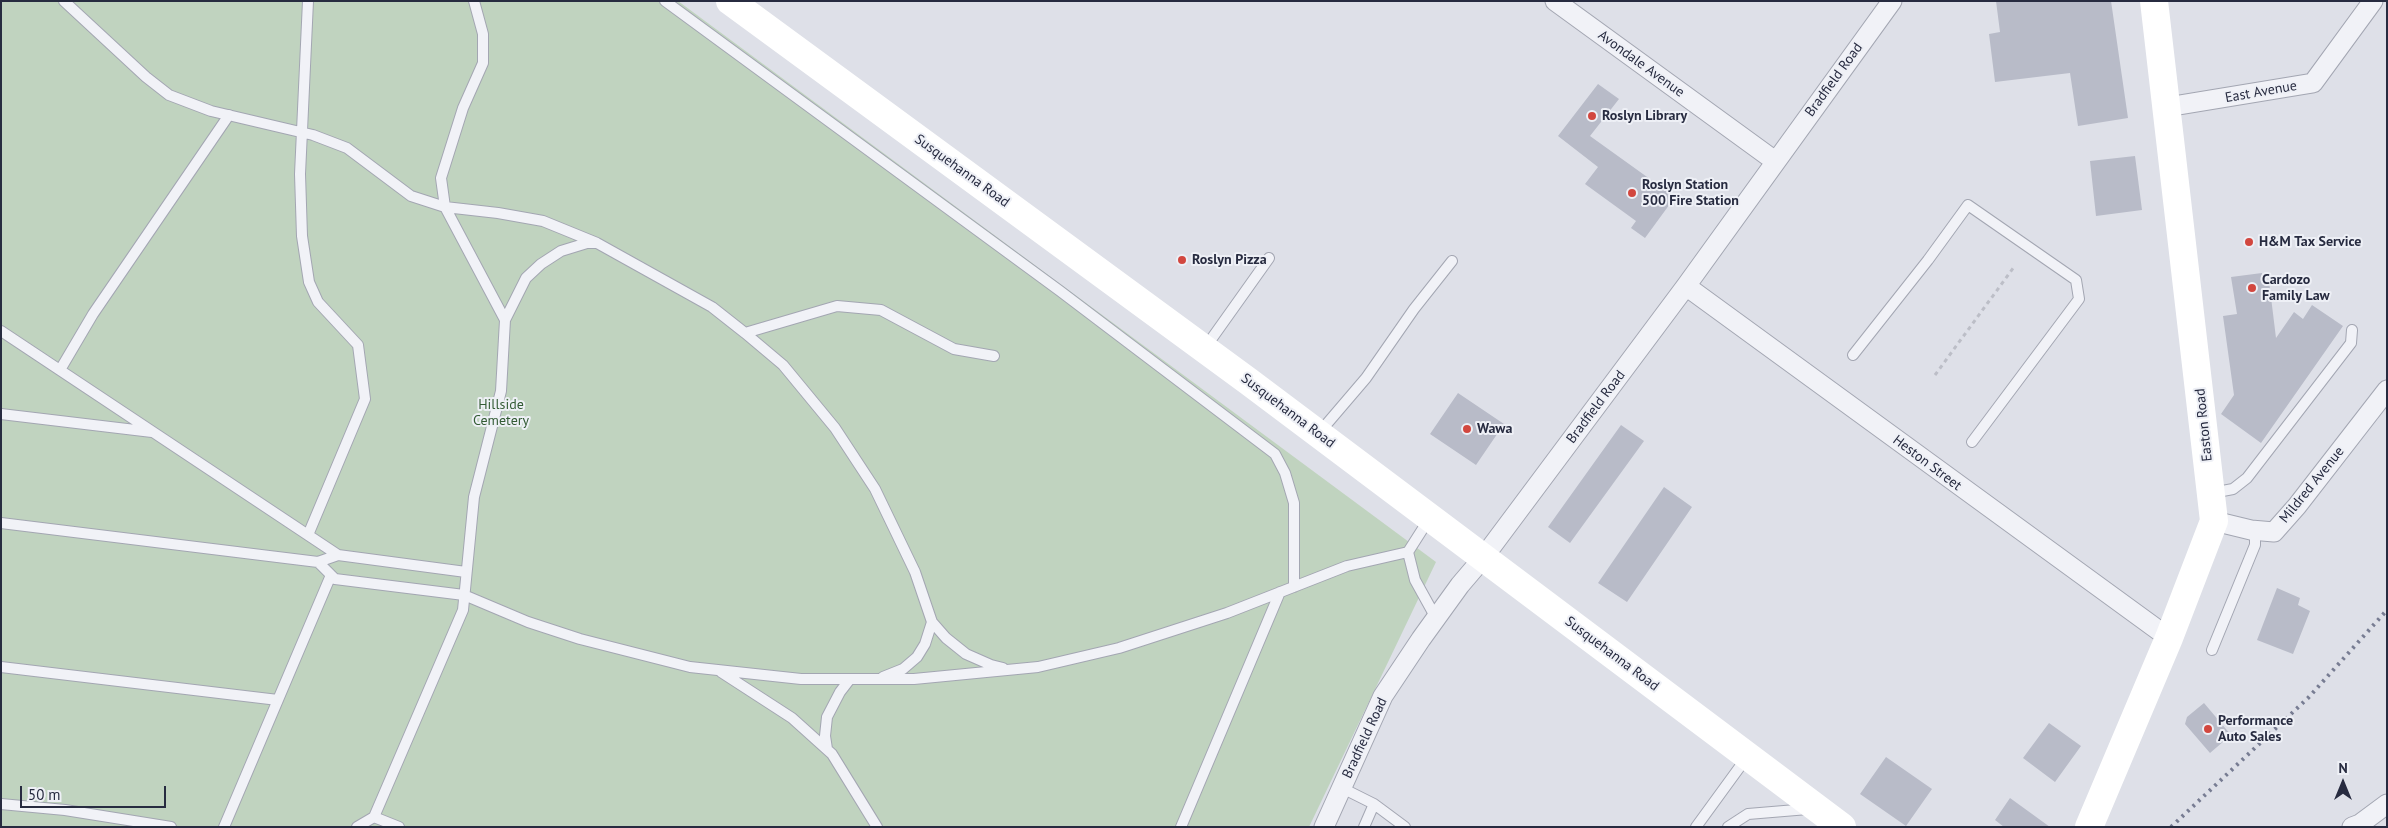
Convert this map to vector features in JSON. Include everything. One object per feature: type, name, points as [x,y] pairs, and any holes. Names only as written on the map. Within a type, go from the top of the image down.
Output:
[{"type":"main road","name":"Susquehanna Road","points":[[730,1],[1318,433],[1842,827]]},
{"type":"main road","name":"Easton Road","points":[[2089,827],[2170,638],[2214,521],[2168,107],[2154,1]]},
{"type":"street","name":"Avondale Avenue","points":[[1555,1],[1775,162]]},
{"type":"street","name":"Bradfield Road","points":[[1324,827],[1383,696],[1436,618],[1686,286],[1892,1]]},
{"type":"street","name":"East Avenue","points":[[2168,107],[2313,83],[2373,1]]},
{"type":"street","name":"Heston Street","points":[[1686,286],[2170,638]]},
{"type":"street","name":"Mildred Avenue","points":[[2214,521],[2274,532],[2298,506],[2387,390]]},
{"type":"street","points":[[2352,827],[2360,824],[2387,804]]},
{"type":"lane","points":[[64,1],[146,77],[169,95],[211,111],[302,132],[347,148],[411,196],[445,207],[498,213],[543,221],[597,243],[712,307],[783,365],[835,428],[875,489],[915,572],[932,622],[946,638],[966,654],[991,665],[1013,670]]},
{"type":"lane","points":[[308,1],[300,174],[302,236],[309,282],[318,302],[358,344],[365,399],[308,535]]},
{"type":"lane","points":[[474,1],[483,34],[483,63],[463,108],[441,178],[445,207],[505,320]]},
{"type":"lane","points":[[665,1],[1068,297],[1275,454],[1285,473],[1294,503],[1294,587]]},
{"type":"lane","points":[[60,370],[93,314],[229,115]]},
{"type":"lane","points":[[1854,355],[1968,205],[2076,280],[2079,299],[1972,442]]},
{"type":"lane","points":[[360,826],[374,817],[463,610],[474,497],[501,391],[505,320],[526,278],[541,264],[561,251],[587,243],[597,243]]},
{"type":"lane","points":[[1204,349],[1269,258]]},
{"type":"lane","points":[[1318,433],[1366,378],[1414,309],[1452,262]]},
{"type":"lane","points":[[745,333],[837,306],[881,310],[954,349],[994,356]]},
{"type":"lane","points":[[2211,493],[2233,489],[2248,478],[2351,343],[2352,330]]},
{"type":"lane","points":[[1,331],[338,555],[466,572]]},
{"type":"lane","points":[[1,414],[155,432]]},
{"type":"lane","points":[[318,562],[335,579],[464,595],[528,622],[580,639],[690,667],[801,679],[914,679],[1038,667],[1119,648],[1227,613],[1347,566],[1408,552],[1430,518]]},
{"type":"lane","points":[[1,523],[318,562],[338,555]]},
{"type":"lane","points":[[2212,650],[2255,545],[2255,530]]},
{"type":"lane","points":[[1408,552],[1415,580],[1436,618]]},
{"type":"lane","points":[[224,827],[331,575]]},
{"type":"lane","points":[[1181,827],[1280,592]]},
{"type":"lane","points":[[880,679],[903,669],[917,657],[925,644],[932,622]]},
{"type":"lane","points":[[1,667],[278,700]]},
{"type":"lane","points":[[718,670],[792,718],[827,749],[832,754],[877,827]]},
{"type":"lane","points":[[827,749],[825,736],[827,717],[840,692],[850,679]]},
{"type":"lane","points":[[1696,827],[1748,756]]},
{"type":"lane","points":[[1342,788],[1374,804],[1405,827]]},
{"type":"lane","points":[[1,804],[65,810],[171,827]]},
{"type":"lane","points":[[1364,827],[1374,804]]},
{"type":"lane","points":[[1728,827],[1748,814],[1780,810],[1818,809]]},
{"type":"lane","points":[[374,817],[399,827]]},
{"type":"path","points":[[1935,375],[2014,267]]},
{"type":"green space","name":"Hillside Cemetery","points":[[1,1],[678,1],[1436,562],[1309,827],[1,827]]},
{"type":"building","points":[[1996,1],[2111,1],[2128,118],[2078,126],[2070,73],[1995,82],[1989,34],[2000,32]]},
{"type":"building","points":[[1598,84],[1619,99],[1590,136],[1675,197],[1645,238],[1631,228],[1636,221],[1585,184],[1598,167],[1558,136]]},
{"type":"building","points":[[2135,156],[2142,210],[2096,216],[2090,161]]},
{"type":"building","points":[[2262,273],[2263,282],[2269,281],[2276,338],[2294,312],[2303,319],[2312,305],[2343,326],[2261,443],[2221,414],[2234,395],[2223,316],[2237,314],[2231,277]]},
{"type":"building","name":"Wawa","points":[[1458,393],[1504,424],[1476,465],[1430,434]]},
{"type":"building","points":[[1621,425],[1644,441],[1570,543],[1548,527]]},
{"type":"building","points":[[1664,487],[1692,507],[1627,602],[1598,583]]},
{"type":"building","points":[[2277,588],[2300,598],[2298,605],[2310,611],[2293,654],[2257,640]]},
{"type":"building","name":"Performance Auto Sales","points":[[2204,703],[2231,735],[2210,753],[2185,724],[2187,717]]},
{"type":"building","points":[[2049,723],[2081,746],[2055,782],[2023,758]]},
{"type":"building","points":[[1886,757],[1932,789],[1906,826],[1860,794]]},
{"type":"building","points":[[2010,798],[2050,827],[2004,827],[1995,820]]},
{"type":"railway","points":[[2171,827],[2309,697],[2387,610]]},
{"type":"place","name":"Roslyn Library","points":[[1592,116]]},
{"type":"place","name":"Roslyn Station 500 Fire Station","points":[[1632,193]]},
{"type":"place","name":"H&M Tax Service","points":[[2249,242]]},
{"type":"place","name":"Roslyn Pizza","points":[[1182,260]]},
{"type":"place","name":"Cardozo Family Law","points":[[2252,288]]},
{"type":"place","name":"Wawa","points":[[1467,429]]},
{"type":"place","name":"Performance Auto Sales","points":[[2208,729]]}]
